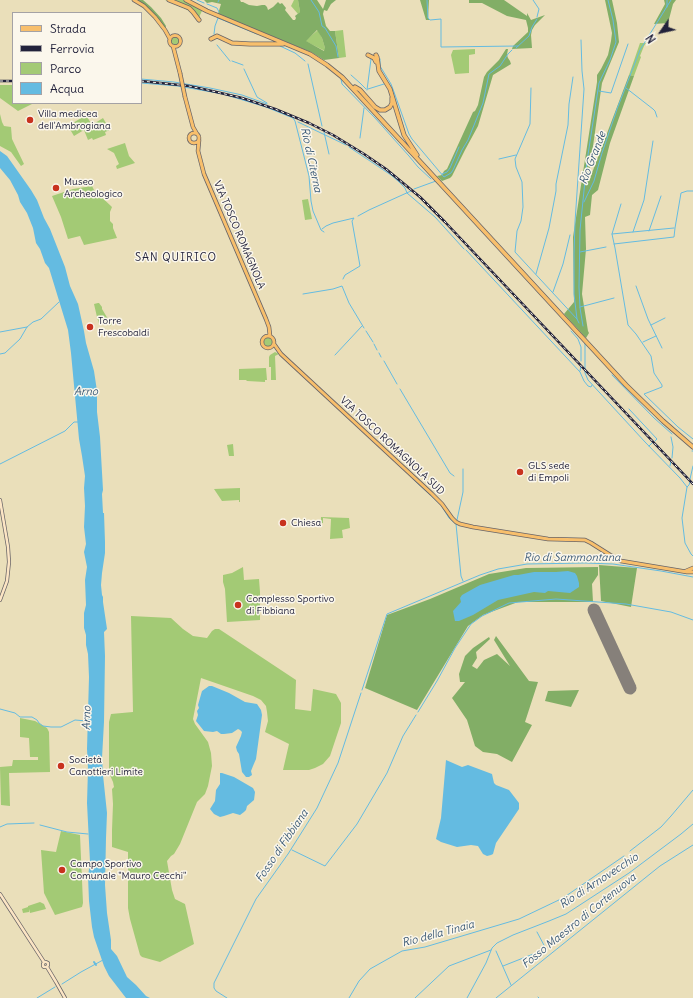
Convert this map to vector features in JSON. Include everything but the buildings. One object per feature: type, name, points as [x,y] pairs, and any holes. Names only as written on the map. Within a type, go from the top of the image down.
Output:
[{"type":"highway","points":[[169,0],[196,13],[202,9]]},
{"type":"highway","points":[[186,0],[202,9],[290,43],[336,69],[626,384],[663,421],[693,446]]},
{"type":"highway","points":[[189,0],[202,9]]},
{"type":"highway","points":[[192,10],[199,20]]},
{"type":"highway","points":[[211,39],[218,36],[232,43],[280,43],[309,53]]},
{"type":"highway","points":[[377,62],[381,54]]},
{"type":"highway","points":[[368,55],[374,58],[377,62],[381,74],[390,89],[404,135],[417,155]]},
{"type":"highway","points":[[350,83],[360,90],[378,108],[385,110],[390,107],[392,103],[392,95],[379,72],[377,57],[375,55]]},
{"type":"highway","points":[[355,87],[631,386],[693,446]]},
{"type":"main road","points":[[134,0],[150,12],[165,30],[170,39],[170,44],[173,46],[192,125],[196,134],[199,136],[199,140],[193,143]]},
{"type":"main road","points":[[165,30],[174,36],[179,36],[181,39],[176,57]]},
{"type":"main road","points":[[170,39],[174,36]]},
{"type":"main road","points":[[173,46],[178,46]]},
{"type":"main road","points":[[190,135],[192,125]]},
{"type":"main road","points":[[190,135],[193,133],[196,134]]},
{"type":"main road","name":"VIA TOSCO ROMAGNOLA","points":[[190,135],[190,140],[196,145],[204,174],[212,194],[268,325],[268,336]]},
{"type":"main road","name":"VIA TOSCO ROMAGNOLA","points":[[198,151],[199,140]]},
{"type":"main road","name":"VIA TOSCO ROMAGNOLA","points":[[268,336],[273,339],[274,344]]},
{"type":"main road","name":"VIA TOSCO ROMAGNOLA","points":[[268,336],[262,339],[262,344],[265,348],[271,348]]},
{"type":"main road","points":[[271,348],[274,344]]},
{"type":"main road","name":"VIA TOSCO ROMAGNOLA SUD","points":[[274,344],[281,354]]},
{"type":"main road","name":"VIA TOSCO ROMAGNOLA SUD","points":[[271,348],[281,354],[432,494],[456,522],[473,527],[539,537],[585,540],[615,559],[621,561],[684,572],[693,572]]},
{"type":"main road","points":[[0,500],[9,562],[7,581],[0,600]]},
{"type":"main road","points":[[684,572],[693,568]]},
{"type":"main road","points":[[0,894],[44,962],[48,963],[47,967],[65,998]]},
{"type":"green space","points":[[134,0],[143,0],[151,7],[166,26],[165,30],[150,11]]},
{"type":"green space","points":[[165,0],[186,0],[203,9],[199,20],[194,14],[184,8]]},
{"type":"green space","points":[[204,0],[240,0],[241,2],[249,5],[265,5],[268,10],[278,2],[280,4],[282,3],[286,8],[285,10],[293,20],[295,20],[295,16],[300,12],[298,0],[317,0],[323,9],[326,0],[336,0],[331,4],[327,11],[324,10],[323,14],[326,26],[330,31],[335,31],[339,58],[324,60],[311,52],[218,14],[221,4],[212,2],[207,3]],"holes":[[[317,30],[322,38],[325,48],[324,51],[306,41]]]},
{"type":"green space","points":[[294,0],[298,0],[300,12],[298,14],[291,6]]},
{"type":"green space","points":[[420,0],[429,0],[428,18],[430,20],[426,20]]},
{"type":"green space","points":[[469,0],[504,0],[527,16],[527,13],[531,20],[545,15],[532,30],[532,48],[512,49],[513,46],[528,32],[526,20],[507,16],[482,3],[469,3]]},
{"type":"green space","points":[[605,0],[612,0],[619,42],[602,83],[588,181],[629,75],[634,76],[610,143],[598,190],[592,195],[590,215],[585,217],[586,249],[582,294],[589,333],[586,338],[564,314],[574,302],[573,237],[597,75],[608,55],[611,41],[612,33]]},
{"type":"green space","points":[[664,0],[676,0],[673,4],[668,23],[654,24],[665,4]]},
{"type":"green space","points":[[318,30],[322,38],[325,51],[305,41]]},
{"type":"green space","points":[[343,30],[346,57],[339,58],[335,31]]},
{"type":"green space","points":[[173,37],[177,37],[179,41],[177,45],[173,45],[171,43],[171,39]]},
{"type":"green space","points":[[640,43],[646,43],[634,76],[629,75]]},
{"type":"green space","points":[[475,49],[475,54],[469,55],[469,73],[455,74],[451,55],[453,50]]},
{"type":"green space","points":[[506,49],[508,49],[507,55],[511,64],[493,75],[478,126],[452,176],[442,181],[437,176],[442,175],[447,169],[473,112],[478,105],[484,77],[499,60]]},
{"type":"green space","points":[[0,85],[12,85],[12,104],[32,104],[18,111],[0,98]]},
{"type":"green space","points":[[0,114],[4,126],[11,127],[12,139],[24,164],[21,166],[11,152],[0,146]]},
{"type":"green space","points":[[86,115],[92,125],[103,118],[110,130],[105,132],[106,135],[93,140],[92,138],[88,140],[84,130],[74,136],[68,126]]},
{"type":"green space","points":[[125,143],[129,156],[135,163],[117,169],[116,166],[119,164],[114,153],[107,149]]},
{"type":"green space","points":[[92,186],[94,190],[112,207],[110,212],[110,221],[113,224],[117,238],[84,245],[80,236],[68,239],[52,196],[73,189]]},
{"type":"green space","points":[[308,199],[312,219],[305,220],[302,200]]},
{"type":"green space","points":[[99,303],[112,324],[110,326],[108,321],[99,324],[94,304]]},
{"type":"green space","points":[[268,337],[273,342],[268,347],[263,342]]},
{"type":"green space","points":[[275,352],[279,354],[275,356],[276,380],[271,380],[269,357]]},
{"type":"green space","points":[[266,368],[267,380],[265,380],[265,382],[239,380],[239,369]]},
{"type":"green space","points":[[233,444],[234,456],[229,456],[227,445]]},
{"type":"green space","points":[[240,488],[240,502],[239,500],[222,501],[214,489]]},
{"type":"green space","points":[[321,517],[349,518],[350,528],[342,530],[343,538],[330,539],[331,519],[323,518],[323,523],[321,523]]},
{"type":"green space","points":[[599,565],[637,568],[631,607],[601,601]]},
{"type":"green space","points":[[243,567],[244,580],[259,579],[260,620],[227,622],[223,575],[232,573]]},
{"type":"green space","points":[[598,567],[598,575],[592,584],[593,602],[518,602],[483,615],[468,626],[417,710],[365,688],[387,615],[489,574],[526,568]]},
{"type":"green space","points":[[131,616],[171,618],[193,636],[207,638],[212,631],[219,629],[296,680],[295,709],[311,711],[313,689],[336,694],[341,703],[341,723],[330,756],[323,764],[309,770],[283,770],[289,744],[265,732],[268,721],[267,712],[266,706],[261,700],[201,678],[193,719],[208,742],[212,766],[205,794],[197,802],[180,844],[174,854],[167,861],[172,890],[175,899],[185,904],[194,944],[160,962],[142,957],[140,955],[128,908],[128,852],[112,847],[112,789],[114,787],[109,773],[109,722],[111,714],[133,712]]},
{"type":"green space","points":[[496,636],[529,681],[538,682],[525,722],[532,725],[512,762],[497,754],[483,752],[475,746],[467,720],[452,698],[465,682],[460,682],[459,674],[465,656],[473,648],[489,637],[490,639],[476,652],[477,658],[472,666],[477,669],[484,660],[497,654],[510,666],[494,640]]},
{"type":"green space","points":[[579,690],[571,707],[545,701],[548,691]]},
{"type":"green space","points":[[20,718],[35,721],[47,728],[49,732],[50,772],[9,773],[10,806],[1,805],[0,767],[12,766],[13,760],[38,760],[38,757],[30,757],[29,738],[20,737]]},
{"type":"green space","name":"Campo Sportivo Comunale \"Mauro Cecchi\"","points":[[61,831],[80,835],[83,903],[82,907],[55,915],[44,893],[41,850],[56,852]]},
{"type":"green space","points":[[40,902],[44,904],[46,909],[30,913],[29,909],[29,912],[23,913],[22,909]]},
{"type":"water","name":"Arno","points":[[0,151],[7,156],[31,190],[50,229],[78,304],[86,343],[94,371],[100,437],[105,542],[101,585],[107,629],[104,632],[104,722],[102,758],[107,813],[105,885],[107,913],[111,949],[117,956],[127,977],[146,996],[150,998],[126,998],[109,976],[104,966],[92,927],[89,901],[88,876],[90,862],[87,803],[89,677],[88,654],[84,628],[84,613],[86,605],[85,580],[87,567],[84,552],[86,544],[84,527],[85,476],[79,439],[71,353],[68,330],[49,268],[45,263],[36,243],[33,228],[27,213],[10,180],[0,168]]},
{"type":"water","points":[[568,571],[575,573],[579,583],[579,587],[570,593],[548,591],[545,593],[534,592],[498,600],[473,615],[459,621],[455,621],[453,611],[461,602],[460,598],[462,595],[480,585],[514,575],[534,572]]},
{"type":"water","points":[[209,686],[229,693],[245,702],[257,704],[261,710],[262,715],[256,759],[251,771],[252,775],[249,777],[246,777],[242,772],[239,754],[236,747],[242,732],[238,729],[232,733],[224,734],[217,731],[204,731],[196,721],[202,691]]},
{"type":"water","points":[[446,760],[462,767],[468,765],[492,774],[494,783],[509,790],[519,803],[519,809],[496,843],[493,854],[491,855],[487,856],[483,854],[478,846],[471,845],[457,847],[436,839],[441,818]]},
{"type":"water","points":[[220,773],[234,777],[253,788],[255,792],[254,800],[240,815],[233,813],[220,817],[214,814],[210,809],[215,801],[216,790],[220,784]]},
{"type":"waterway","points":[[197,0],[204,3]]},
{"type":"waterway","points":[[311,0],[319,12],[322,26],[325,28],[336,46],[338,57]]},
{"type":"waterway","points":[[427,0],[428,18],[430,20],[441,19],[441,47],[518,46]]},
{"type":"waterway","name":"Rio di Sammontana","points":[[533,0],[539,9],[537,17]]},
{"type":"waterway","points":[[583,326],[579,287],[580,230],[587,161],[599,83],[610,60],[616,42],[608,0]]},
{"type":"waterway","name":"Rio Grande","points":[[667,0],[667,7]]},
{"type":"waterway","name":"Rio Grande","points":[[584,202],[594,181],[617,109],[640,50],[671,0]]},
{"type":"waterway","name":"Rio di Citerna","points":[[207,4],[217,8],[219,12]]},
{"type":"waterway","points":[[214,34],[218,18],[257,34]]},
{"type":"waterway","name":"Rio di Sammontana","points":[[516,48],[529,36],[537,19]]},
{"type":"waterway","points":[[579,323],[577,319],[574,294],[574,254],[584,89],[581,40]]},
{"type":"waterway","points":[[599,91],[611,93],[628,44]]},
{"type":"waterway","points":[[217,45],[230,61]]},
{"type":"waterway","points":[[280,46],[295,53],[305,61]]},
{"type":"waterway","name":"Rio di Sammontana","points":[[380,59],[380,66],[391,84],[409,134],[444,177],[453,170],[468,140],[483,103],[489,74],[500,66],[512,50]]},
{"type":"waterway","points":[[367,90],[371,59]]},
{"type":"waterway","points":[[232,61],[243,65]]},
{"type":"waterway","points":[[308,64],[322,126]]},
{"type":"waterway","points":[[244,69],[257,97],[267,103]]},
{"type":"waterway","points":[[351,75],[366,89]]},
{"type":"waterway","points":[[536,274],[549,228],[556,191],[556,184],[568,125],[573,77]]},
{"type":"waterway","points":[[142,79],[174,82],[210,88],[242,95],[267,104]]},
{"type":"waterway","points":[[341,79],[342,84],[375,118],[418,167],[431,179]]},
{"type":"waterway","name":"Rio di Citerna","points":[[142,83],[178,86],[223,94],[266,107],[293,118],[309,176],[313,211],[321,230],[324,232]]},
{"type":"waterway","points":[[368,89],[384,84]]},
{"type":"waterway","points":[[531,88],[530,124],[515,159],[516,167],[522,182],[523,207],[521,221],[517,231],[515,252],[577,319]]},
{"type":"waterway","points":[[626,88],[653,109],[657,117]]},
{"type":"waterway","points":[[360,138],[364,108]]},
{"type":"waterway","points":[[298,122],[346,145]]},
{"type":"waterway","points":[[324,132],[329,154]]},
{"type":"waterway","points":[[633,232],[644,200],[653,141]]},
{"type":"waterway","name":"Rio di Sammontana","points":[[349,147],[398,181],[405,188],[407,193],[435,217],[464,249]]},
{"type":"waterway","name":"Rio di Sammontana","points":[[442,174],[447,172],[450,168],[459,147]]},
{"type":"waterway","points":[[499,159],[516,155]]},
{"type":"waterway","name":"Rio di Sammontana","points":[[414,189],[436,181]]},
{"type":"waterway","name":"Rio di Sammontana","points":[[358,216],[411,191]]},
{"type":"waterway","points":[[614,244],[674,237],[681,193],[693,191]]},
{"type":"waterway","points":[[649,231],[661,196]]},
{"type":"waterway","points":[[621,204],[612,234],[628,325],[651,356],[654,373],[662,385],[662,387],[644,394],[678,427],[693,439]]},
{"type":"waterway","name":"Rio di Sammontana","points":[[322,229],[333,223],[354,218],[352,221],[360,266],[345,275],[343,279]]},
{"type":"waterway","points":[[612,234],[674,228]]},
{"type":"waterway","points":[[553,292],[563,264],[570,235]]},
{"type":"waterway","points":[[580,252],[606,247]]},
{"type":"waterway","points":[[466,250],[580,372],[588,386],[591,387],[592,385]]},
{"type":"waterway","name":"Rio di Sammontana","points":[[303,294],[342,286],[349,303],[364,328]]},
{"type":"waterway","points":[[636,286],[648,319],[662,348]]},
{"type":"waterway","points":[[580,307],[614,298]]},
{"type":"waterway","points":[[0,354],[5,353],[20,339],[27,327],[33,322],[41,319],[59,302]]},
{"type":"waterway","points":[[651,325],[665,318]]},
{"type":"waterway","points":[[335,355],[362,326]]},
{"type":"waterway","points":[[0,332],[27,327]]},
{"type":"waterway","name":"Rio di Sammontana","points":[[366,331],[373,342]]},
{"type":"waterway","points":[[571,331],[578,339],[581,347],[581,361]]},
{"type":"waterway","points":[[643,342],[656,336]]},
{"type":"waterway","name":"Rio Grande","points":[[585,343],[585,373],[588,380],[687,487]]},
{"type":"waterway","name":"Rio di Sammontana","points":[[374,344],[377,350]]},
{"type":"waterway","name":"Rio di Sammontana","points":[[379,353],[381,357]]},
{"type":"waterway","name":"Rio di Sammontana","points":[[384,361],[397,384]]},
{"type":"waterway","points":[[580,371],[581,366]]},
{"type":"waterway","points":[[612,375],[654,418],[672,434]]},
{"type":"waterway","name":"Rio di Sammontana","points":[[400,389],[450,473],[454,476]]},
{"type":"waterway","points":[[629,409],[657,439],[655,441]]},
{"type":"waterway","points":[[0,464],[65,431],[74,422],[78,422]]},
{"type":"waterway","points":[[671,437],[673,447],[672,458]]},
{"type":"waterway","name":"Rio Grande","points":[[649,446],[653,442]]},
{"type":"waterway","name":"Rio Grande","points":[[670,466],[671,461]]},
{"type":"waterway","points":[[690,479],[693,466]]},
{"type":"waterway","name":"Rio di Sammontana","points":[[457,520],[463,492],[463,469]]},
{"type":"waterway","name":"Rio di Sammontana","points":[[413,479],[441,505],[449,518],[456,524],[461,576],[463,581]]},
{"type":"waterway","name":"Rio Grande","points":[[690,482],[687,487],[682,518],[685,543],[693,556]]},
{"type":"waterway","name":"Rio di Sammontana","points":[[362,690],[387,614],[480,575],[498,569],[527,564],[585,563],[613,564],[693,577]]},
{"type":"waterway","points":[[418,712],[455,648],[471,624],[482,616],[509,603],[556,599],[626,604],[671,612],[693,620]]},
{"type":"waterway","name":"Fosso di Fibbiana","points":[[227,998],[216,991],[214,988],[214,983],[256,899],[288,854],[317,808],[338,763],[361,693]]},
{"type":"waterway","name":"Arno","points":[[0,709],[15,713],[20,717],[32,717],[43,726],[61,727],[75,720],[87,721]]},
{"type":"waterway","points":[[292,850],[325,866],[357,824],[387,773],[403,736],[416,715]]},
{"type":"waterway","points":[[630,851],[661,827],[693,790]]},
{"type":"waterway","points":[[0,827],[7,824],[34,823]]},
{"type":"waterway","name":"Rio di Arnovecchio","points":[[467,998],[486,963],[492,948],[497,943],[566,914],[629,873],[693,824]]},
{"type":"waterway","points":[[40,825],[67,832],[88,834]]},
{"type":"waterway","name":"Fosso Maestro di Cortenuova","points":[[496,998],[660,866],[693,845]]},
{"type":"waterway","name":"Rio della Tinaia","points":[[349,998],[359,981],[370,969],[402,951],[425,947],[519,919],[563,898],[624,856]]},
{"type":"waterway","points":[[503,966],[546,949],[537,932]]},
{"type":"waterway","points":[[415,998],[449,966],[491,950]]},
{"type":"waterway","points":[[496,951],[511,985]]},
{"type":"waterway","points":[[62,984],[103,960]]},
{"type":"waterway","points":[[37,998],[55,987]]},
{"type":"runway","points":[[594,610],[630,688]]},
{"type":"railway","points":[[0,81],[12,81]]},
{"type":"railway","points":[[142,81],[189,86],[242,98],[275,109],[333,135],[386,169],[420,197],[445,222],[693,484]]},
{"type":"place","name":"Villa medicea dell'Ambrogiana","points":[[30,120]]},
{"type":"place","name":"Museo Archeologico","points":[[56,188]]},
{"type":"place","name":"Torre Frescobaldi","points":[[90,327]]},
{"type":"place","name":"GLS sede di Empoli","points":[[520,472]]},
{"type":"place","name":"Chiesa","points":[[283,523]]},
{"type":"place","name":"Complesso Sportivo di Fibbiana","points":[[238,605]]},
{"type":"place","name":"Società Canottieri Limite","points":[[61,766]]},
{"type":"place","name":"Campo Sportivo Comunale \"Mauro Cecchi\"","points":[[62,870]]},
{"type":"district","name":"SAN QUIRICO","points":[[176,258]]}]
